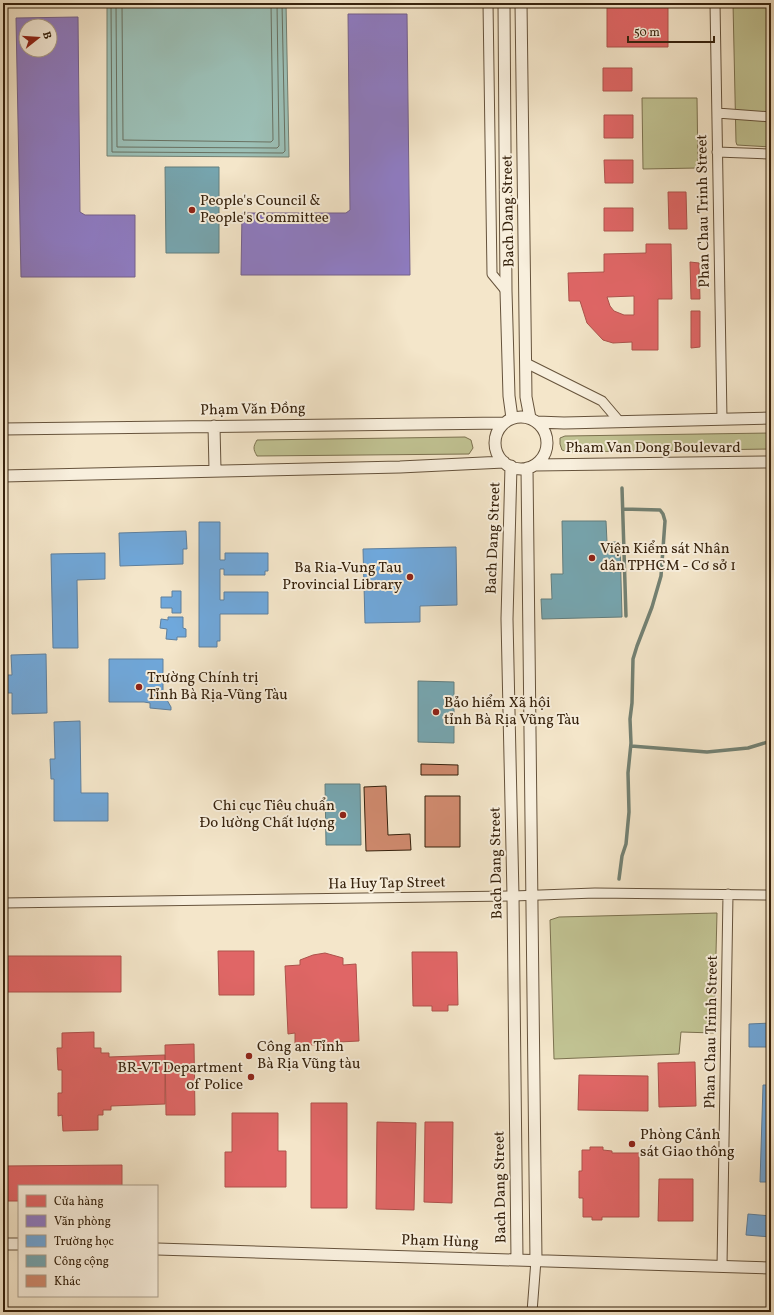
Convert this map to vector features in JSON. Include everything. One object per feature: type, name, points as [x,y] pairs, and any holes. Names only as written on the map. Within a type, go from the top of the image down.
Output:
[{"type":"street","name":"Bach Dang Street","points":[[488,3],[492,274],[506,291]]},
{"type":"street","name":"Bach Dang Street","points":[[504,3],[506,291],[509,396],[508,420]]},
{"type":"street","name":"Bach Dang Street","points":[[521,3],[526,396],[533,420]]},
{"type":"street","name":"Phan Chau Trinh Street","points":[[715,3],[722,419]]},
{"type":"street","points":[[717,113],[771,117]]},
{"type":"street","points":[[717,152],[771,154]]},
{"type":"street","points":[[526,363],[602,401],[619,421]]},
{"type":"street","points":[[521,416],[533,420],[543,428],[547,444],[546,452],[541,459],[531,466],[519,469],[507,464],[498,455],[496,438],[499,429],[508,420],[521,416]]},
{"type":"street","name":"Pham Van Dong Boulevard","points":[[533,420],[564,423],[771,418]]},
{"type":"street","name":"Phạm Văn Đồng","points":[[3,429],[508,420]]},
{"type":"street","points":[[214,426],[216,470]]},
{"type":"street","name":"Pham Van Dong Boulevard","points":[[531,466],[771,462]]},
{"type":"street","name":"Bach Dang Street","points":[[507,464],[507,619],[513,896],[517,1259]]},
{"type":"street","points":[[3,476],[507,464]]},
{"type":"street","name":"Bach Dang Street","points":[[531,466],[532,896],[536,1260]]},
{"type":"street","name":"Ha Huy Tap Street","points":[[3,903],[532,896],[595,893],[771,895]]},
{"type":"street","name":"Phan Chau Trinh Street","points":[[722,1266],[728,894]]},
{"type":"street","points":[[3,1244],[18,1244]]},
{"type":"street","name":"Phạm Hùng","points":[[158,1248],[771,1268]]},
{"type":"street","points":[[532,1312],[536,1260]]},
{"type":"green space","points":[[733,3],[771,3],[771,147],[737,145],[736,142]]},
{"type":"green space","points":[[642,98],[697,98],[698,168],[643,169]]},
{"type":"green space","points":[[771,433],[771,449],[568,452],[562,450],[560,444],[560,438],[565,436]]},
{"type":"green space","points":[[465,437],[471,440],[473,448],[469,454],[257,456],[254,448],[257,440]]},
{"type":"green space","points":[[717,913],[714,1033],[681,1032],[679,1054],[554,1059],[550,920],[559,917]]},
{"type":"water","points":[[107,3],[286,3],[289,157],[107,156]]},
{"type":"building: Cửa hàng","points":[[601,3],[668,3],[668,47],[607,47],[607,4]]},
{"type":"building: Cửa hàng","points":[[603,68],[632,68],[632,91],[603,91]]},
{"type":"building: Cửa hàng","points":[[604,115],[633,115],[633,138],[604,138]]},
{"type":"building: Cửa hàng","points":[[604,160],[633,160],[633,183],[605,183]]},
{"type":"building: Cửa hàng","points":[[668,192],[686,192],[687,229],[669,229]]},
{"type":"building: Cửa hàng","points":[[604,208],[633,208],[633,231],[604,231]]},
{"type":"building: Cửa hàng","points":[[646,244],[671,244],[672,299],[658,299],[658,350],[632,350],[632,342],[613,343],[603,340],[587,323],[580,301],[569,301],[568,273],[604,272],[604,254],[646,253]],"holes":[[[634,296],[634,315],[624,315],[614,311],[610,306],[607,297]]]},
{"type":"building: Cửa hàng","points":[[690,262],[699,263],[700,299],[691,299]]},
{"type":"building: Cửa hàng","points":[[691,311],[700,311],[700,347],[691,348]]},
{"type":"building: Cửa hàng","points":[[218,951],[254,951],[254,995],[219,995]]},
{"type":"building: Cửa hàng","points":[[412,952],[457,952],[458,1005],[448,1005],[448,1011],[432,1011],[432,1006],[413,1006]]},
{"type":"building: Cửa hàng","points":[[325,953],[343,958],[343,965],[356,964],[359,1041],[339,1042],[340,1049],[326,1052],[316,1051],[316,1045],[295,1044],[295,1033],[288,1034],[285,966],[300,965],[300,960],[313,955]]},
{"type":"building: Cửa hàng","points":[[3,956],[121,956],[121,992],[3,992]]},
{"type":"building: Cửa hàng","points":[[94,1032],[94,1048],[101,1048],[101,1053],[109,1053],[109,1057],[165,1055],[165,1104],[111,1106],[111,1110],[103,1110],[103,1115],[98,1115],[98,1130],[63,1131],[62,1115],[58,1116],[58,1093],[62,1093],[62,1070],[58,1070],[57,1048],[62,1048],[62,1033]]},
{"type":"building: Cửa hàng","points":[[194,1044],[195,1115],[166,1115],[165,1045]]},
{"type":"building: Cửa hàng","points":[[695,1062],[696,1106],[659,1107],[658,1063]]},
{"type":"building: Cửa hàng","points":[[579,1075],[648,1076],[648,1111],[578,1110]]},
{"type":"building: Cửa hàng","points":[[311,1103],[347,1103],[347,1208],[311,1208]]},
{"type":"building: Cửa hàng","points":[[232,1113],[278,1113],[278,1151],[286,1151],[286,1187],[225,1187],[225,1152],[232,1152]]},
{"type":"building: Cửa hàng","points":[[377,1122],[416,1123],[414,1210],[376,1209]]},
{"type":"building: Cửa hàng","points":[[425,1122],[453,1122],[452,1203],[424,1202]]},
{"type":"building: Cửa hàng","points":[[590,1147],[603,1147],[603,1150],[612,1151],[612,1153],[639,1153],[639,1217],[602,1217],[602,1220],[592,1220],[592,1217],[583,1217],[583,1198],[579,1198],[579,1171],[582,1171],[582,1150],[590,1150]]},
{"type":"building: Cửa hàng","points":[[122,1165],[122,1185],[18,1185],[18,1201],[3,1201],[3,1166]]},
{"type":"building: Cửa hàng","points":[[659,1179],[693,1179],[693,1221],[658,1221]]},
{"type":"building: Văn phòng","points":[[348,14],[407,14],[410,275],[241,275],[242,213],[346,213],[350,210]]},
{"type":"building: Văn phòng","points":[[78,17],[80,212],[85,215],[135,215],[135,277],[21,277],[16,18]]},
{"type":"building: Trường học","points":[[199,522],[220,522],[220,560],[225,560],[225,553],[268,553],[268,571],[265,571],[265,575],[224,575],[224,569],[220,569],[220,600],[224,600],[224,592],[268,592],[268,614],[220,614],[220,641],[217,641],[217,647],[199,647]]},
{"type":"building: Trường học","points":[[186,531],[187,549],[183,549],[183,564],[120,566],[119,533]]},
{"type":"building: Trường học","name":"Ba Ria-Vung Tau Provincial Library","points":[[456,547],[457,605],[420,606],[420,622],[365,623],[363,549]]},
{"type":"building: Trường học","points":[[105,553],[105,579],[77,580],[78,648],[53,648],[51,554]]},
{"type":"building: Trường học","points":[[172,591],[181,591],[181,613],[172,613],[172,608],[161,608],[161,597],[172,597]]},
{"type":"building: Trường học","points":[[168,617],[183,617],[183,628],[186,629],[186,637],[177,637],[177,640],[166,639],[167,629],[160,628],[161,619],[168,620]]},
{"type":"building: Trường học","points":[[46,654],[47,713],[12,714],[12,693],[7,693],[7,675],[12,675],[11,655]]},
{"type":"building: Trường học","points":[[109,659],[163,659],[163,693],[171,707],[171,710],[150,708],[150,703],[144,702],[109,702]]},
{"type":"building: Trường học","points":[[80,721],[81,793],[108,793],[108,821],[54,821],[54,779],[51,779],[50,759],[55,759],[54,722]]},
{"type":"building: Trường học","points":[[767,943],[771,943],[771,995],[767,995]]},
{"type":"building: Trường học","points":[[771,1023],[771,1047],[749,1047],[749,1024]]},
{"type":"building: Trường học","points":[[763,1085],[771,1085],[771,1182],[760,1182]]},
{"type":"building: Trường học","points":[[748,1214],[771,1216],[771,1237],[746,1235]]},
{"type":"building: Công cộng","name":"People's Council & People's Committee","points":[[165,167],[219,167],[219,253],[166,253]]},
{"type":"building: Công cộng","name":"Viện Kiểm sát Nhân dân TPHCM - Cơ sở 1","points":[[562,521],[606,521],[607,542],[620,542],[622,617],[542,619],[541,599],[552,599],[551,574],[563,574]]},
{"type":"building: Công cộng","name":"Bảo hiểm Xã hội tỉnh Bà Rịa Vũng Tàu","points":[[418,681],[454,682],[454,743],[418,742]]},
{"type":"building: Công cộng","name":"Chi cục Tiêu chuẩn Đo lường Chất lượng","points":[[325,784],[360,784],[361,845],[326,845]]},
{"type":"building: Khác","points":[[421,764],[458,765],[458,775],[421,775]]},
{"type":"building: Khác","points":[[386,786],[388,835],[410,834],[411,850],[366,851],[364,787]]},
{"type":"building: Khác","points":[[425,796],[460,796],[460,847],[425,847]]},
{"type":"waterway","points":[[622,488],[626,616]]},
{"type":"waterway","points":[[619,879],[622,856],[626,844],[629,812],[628,773],[631,743],[630,719],[633,659],[652,607],[661,576],[665,521],[660,510],[623,509]]},
{"type":"waterway","points":[[631,746],[707,752],[748,748],[771,741]]},
{"type":"place","name":"People's Council & People's Committee","points":[[192,210]]},
{"type":"place","name":"Viện Kiểm sát Nhân dân TPHCM - Cơ sở 1","points":[[592,558]]},
{"type":"place","name":"Ba Ria-Vung Tau Provincial Library","points":[[410,577]]},
{"type":"place","name":"Trường Chính trị Tỉnh Bà Rịa-Vũng Tàu","points":[[139,687]]},
{"type":"place","name":"Bảo hiểm Xã hội tỉnh Bà Rịa Vũng Tàu","points":[[436,712]]},
{"type":"place","name":"Chi cục Tiêu chuẩn Đo lường Chất lượng","points":[[343,815]]},
{"type":"place","name":"Công an Tỉnh Bà Rịa Vũng tàu","points":[[249,1056]]},
{"type":"place","name":"BR-VT Department of Police","points":[[251,1077]]},
{"type":"place","name":"Phòng Cảnh sát Giao thông","points":[[632,1144]]}]
